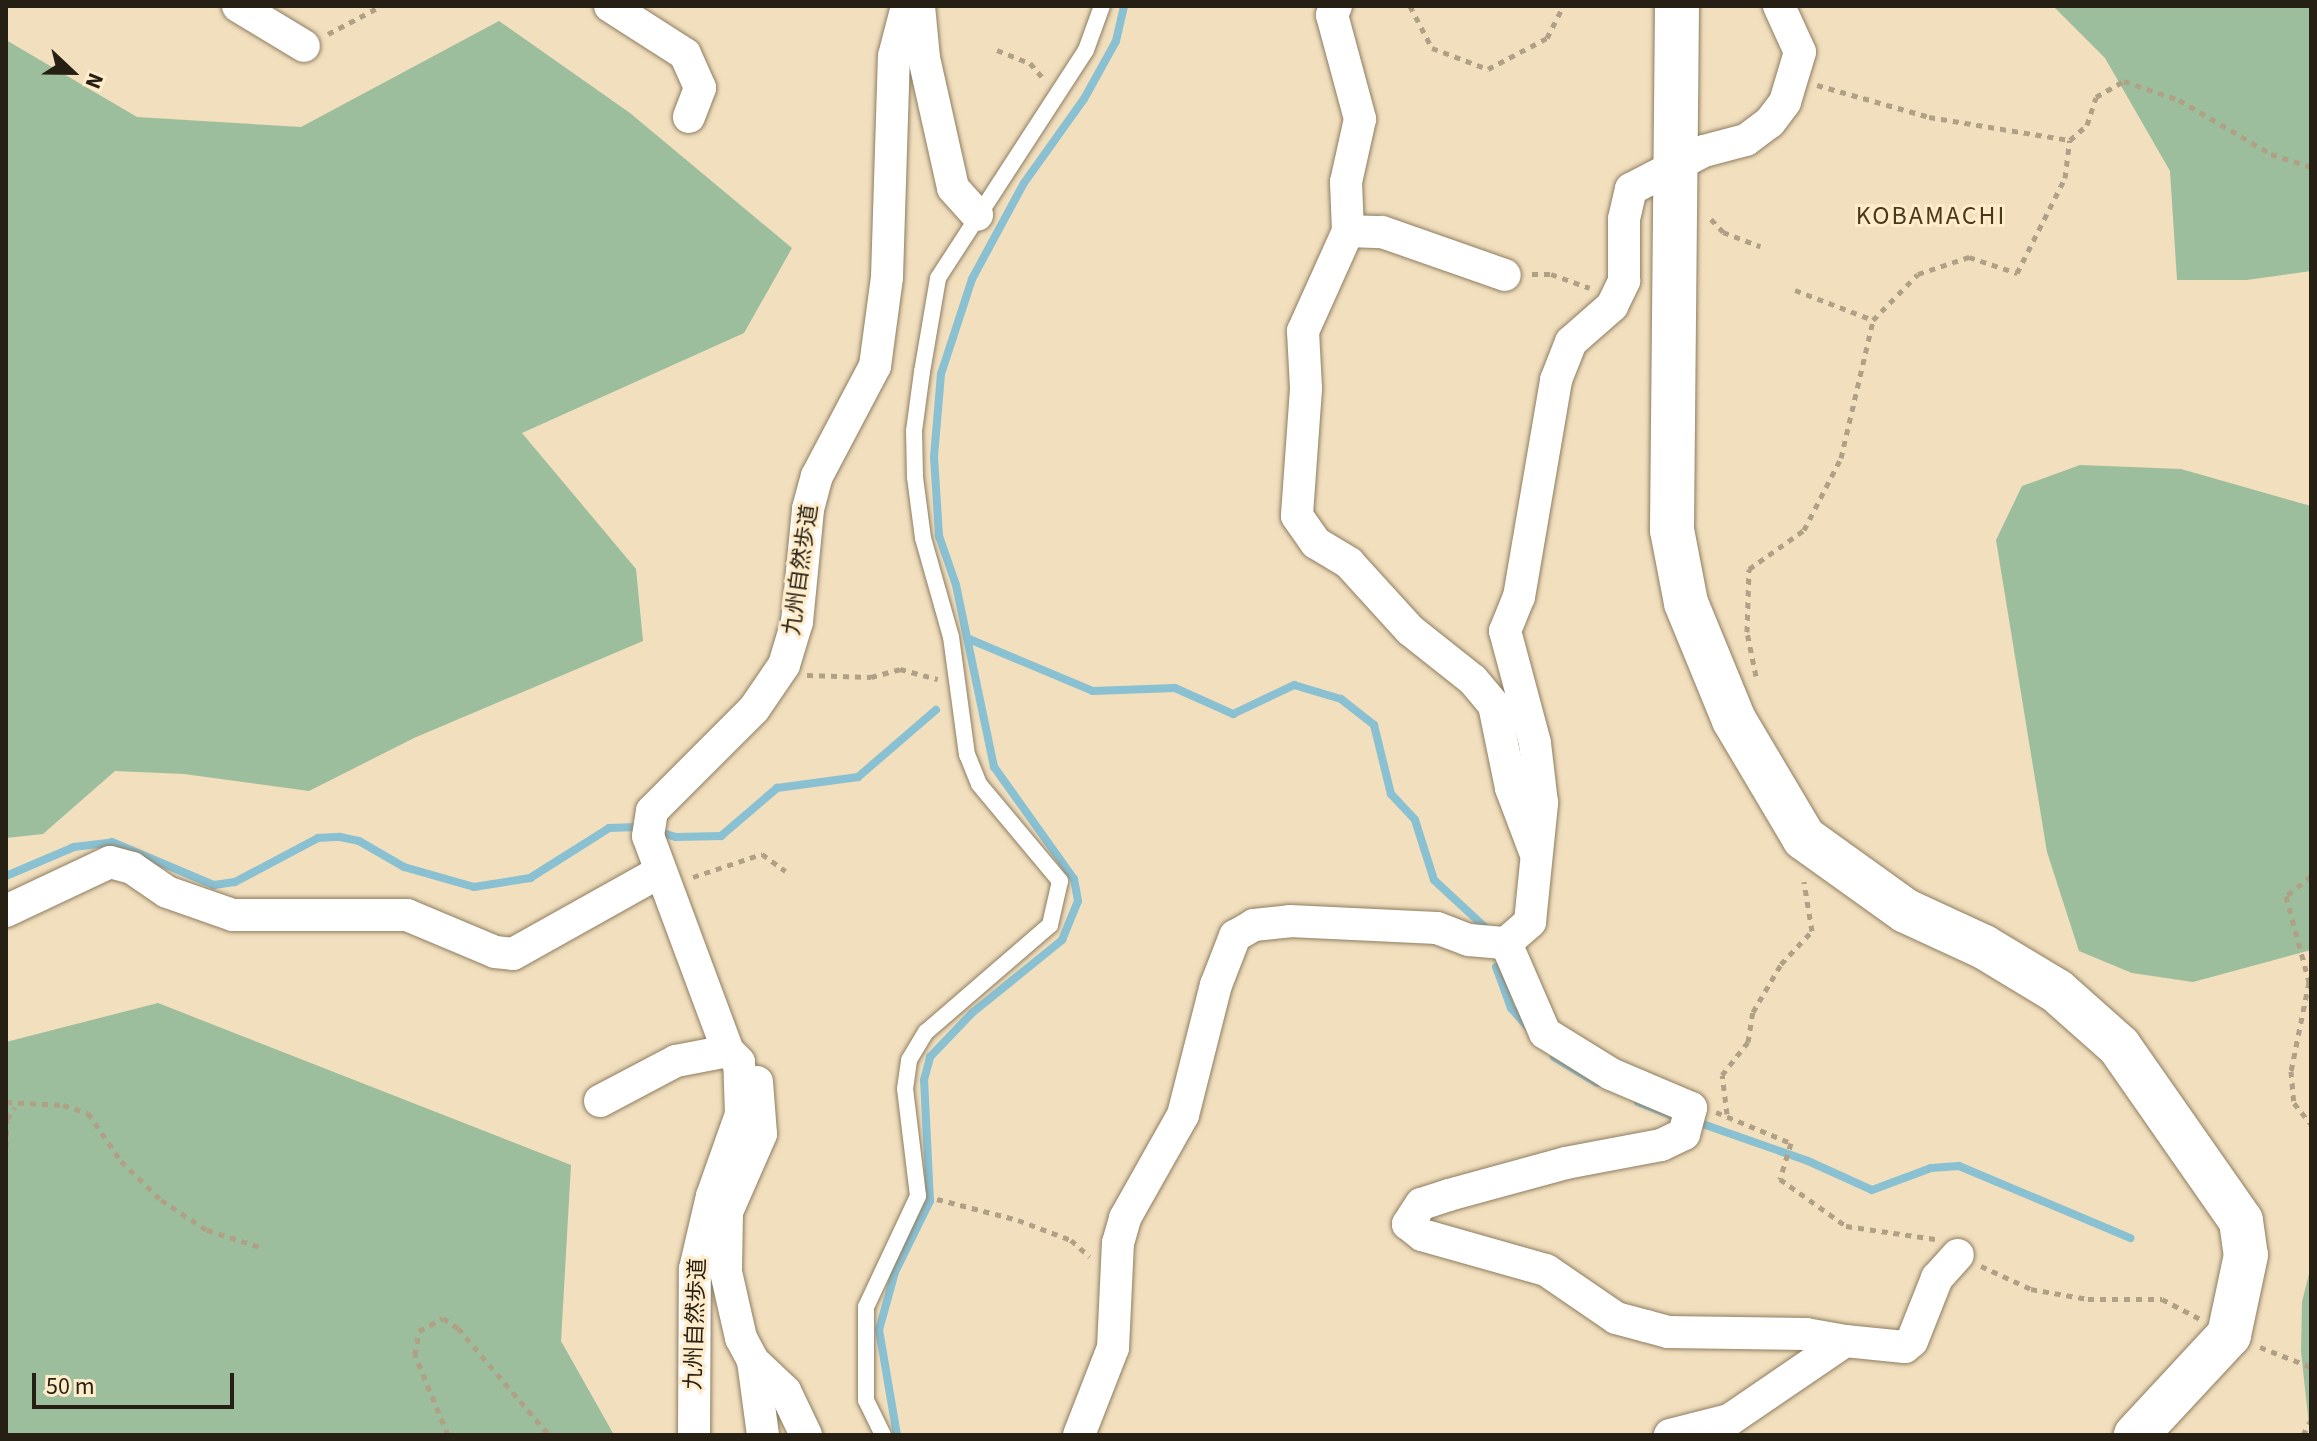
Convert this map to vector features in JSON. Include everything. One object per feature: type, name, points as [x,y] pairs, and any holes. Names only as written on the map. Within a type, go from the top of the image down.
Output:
[{"type":"street","points":[[238,6],[304,46]]},
{"type":"street","points":[[610,6],[685,54],[700,88],[689,117]]},
{"type":"street","name":"九州自然歩道","points":[[694,1435],[695,1269],[712,1196],[741,1114],[733,1057],[648,836],[652,811],[754,709],[784,665],[797,622],[808,509],[817,476],[875,366],[887,277],[894,56],[907,6]]},
{"type":"street","points":[[919,6],[924,58],[953,188],[977,215]]},
{"type":"street","points":[[1336,6],[1332,15],[1360,119],[1346,182],[1348,231],[1303,331],[1306,389],[1297,516],[1316,543],[1349,563],[1410,630],[1473,680],[1494,705],[1511,788],[1539,862]]},
{"type":"street","points":[[1677,6],[1672,530],[1686,603],[1734,720],[1804,838],[1906,911],[1984,947],[2057,991],[2119,1046],[2241,1221],[2246,1255],[2229,1335],[2136,1435]]},
{"type":"street","points":[[1079,1435],[1113,1348],[1118,1243],[1125,1218],[1183,1115],[1216,985],[1235,936],[1254,925],[1290,921],[1437,928],[1469,940],[1506,943],[1530,922],[1539,862],[1542,803],[1535,743],[1505,631],[1519,597],[1556,380],[1571,342],[1612,306],[1624,281],[1627,196],[1674,164],[1746,140],[1770,122],[1796,79],[1800,52],[1779,6]]},
{"type":"street","points":[[1348,231],[1382,232],[1505,275]]},
{"type":"street","points":[[6,911],[110,862],[132,868],[167,892],[233,915],[407,915],[495,952],[513,954],[660,871]]},
{"type":"street","points":[[1506,943],[1545,1033],[1689,1117],[1661,1145],[1566,1163],[1421,1204],[1408,1224],[1422,1235],[1546,1270],[1616,1318],[1668,1332],[1806,1334],[1895,1350],[1905,1347],[1937,1278],[1958,1255]]},
{"type":"street","points":[[600,1101],[676,1061],[733,1057],[758,1083],[761,1134],[736,1184],[723,1240],[733,1308],[753,1361],[763,1435]]},
{"type":"street","points":[[1670,1435],[1729,1420],[1845,1341]]},
{"type":"street","points":[[753,1361],[785,1391],[806,1435]]},
{"type":"lane","points":[[883,1435],[866,1400],[866,1307],[918,1196],[905,1089],[909,1060],[926,1032],[1050,925],[1060,881],[979,784],[967,755],[954,687],[946,613],[923,538],[914,431],[938,278],[1086,50],[1102,6]]},
{"type":"path","points":[[304,46],[381,6]]},
{"type":"path","points":[[1410,6],[1432,48],[1488,69],[1547,38],[1563,6]]},
{"type":"path","points":[[997,50],[1030,63],[1058,95]]},
{"type":"path","points":[[1796,79],[1929,117],[2070,140]]},
{"type":"path","points":[[1759,693],[1747,632],[1749,569],[1804,530],[1841,458],[1873,320],[1918,274],[1956,261],[1969,257],[2017,273],[2065,178],[2070,140],[2087,125],[2096,97],[2124,81],[2179,100],[2271,154],[2311,167]]},
{"type":"path","points":[[1707,216],[1723,232],[1760,246]]},
{"type":"path","points":[[1505,275],[1551,274],[1590,285],[1593,325]]},
{"type":"path","points":[[1795,290],[1873,320]]},
{"type":"path","points":[[784,665],[809,675],[842,677],[871,677],[900,669],[954,687]]},
{"type":"path","points":[[1727,1114],[1722,1075],[1748,1042],[1753,1012],[1781,964],[1812,931],[1804,896],[1804,838]]},
{"type":"path","points":[[660,871],[762,854],[785,871]]},
{"type":"path","points":[[2311,876],[2286,896],[2309,982],[2291,1071],[2294,1103],[2311,1124]]},
{"type":"path","points":[[6,1102],[15,1107],[63,1105],[88,1113],[121,1161],[161,1200],[207,1230],[260,1247]]},
{"type":"path","points":[[6,1147],[7,1119],[15,1107]]},
{"type":"path","points":[[1689,1117],[1727,1114],[1791,1143],[1780,1179],[1846,1226],[1926,1234],[1958,1255],[2031,1289],[2088,1299],[2162,1299],[2229,1335],[2311,1367]]},
{"type":"path","points":[[949,1202],[1071,1240],[1094,1260]]},
{"type":"path","points":[[448,1435],[415,1355],[419,1331],[443,1318],[458,1328],[549,1435]]},
{"type":"path","points":[[2303,1435],[2311,1420]]},
{"type":"green space","points":[[2053,6],[2311,6],[2311,271],[2247,280],[2177,280],[2170,171],[2105,58]]},
{"type":"green space","points":[[499,21],[630,113],[792,248],[744,333],[522,433],[636,569],[643,641],[414,738],[309,791],[184,774],[115,771],[43,834],[6,838],[6,40],[137,117],[301,127]]},
{"type":"green space","points":[[2080,465],[2181,469],[2311,506],[2311,950],[2193,982],[2132,973],[2079,951],[2047,852],[1996,540],[2022,486]]},
{"type":"green space","points":[[158,1003],[571,1165],[561,1341],[614,1435],[6,1435],[6,1042]]},
{"type":"green space","points":[[2311,1266],[2310,1435],[2301,1351],[2302,1302]]},
{"type":"waterway","points":[[897,1435],[879,1330],[895,1272],[930,1201],[924,1080],[930,1057],[972,1013],[1062,940],[1078,901],[1074,879],[994,767],[956,585],[939,536],[934,457],[941,374],[972,279],[1024,183],[1084,99],[1116,41],[1124,6]]},
{"type":"waterway","points":[[969,639],[1093,691],[1175,688],[1233,714],[1294,685],[1341,699],[1374,725],[1391,794],[1415,820],[1434,880],[1487,929]]},
{"type":"waterway","points":[[656,831],[676,837],[721,836],[777,788],[858,777],[936,710]]},
{"type":"waterway","points":[[6,876],[74,847],[112,842],[214,885],[235,882],[318,838],[340,837],[359,841],[404,867],[474,887],[530,878],[609,828],[643,827]]},
{"type":"waterway","points":[[1496,967],[1511,1008],[1529,1029]]},
{"type":"waterway","points":[[1554,1057],[1597,1083]]},
{"type":"waterway","points":[[1638,1102],[1681,1119]]},
{"type":"waterway","points":[[1694,1121],[1808,1161],[1872,1190],[1931,1168],[1959,1166],[2130,1238]]},
{"type":"district","name":"KOBAMACHI","points":[[1931,216]]}]
